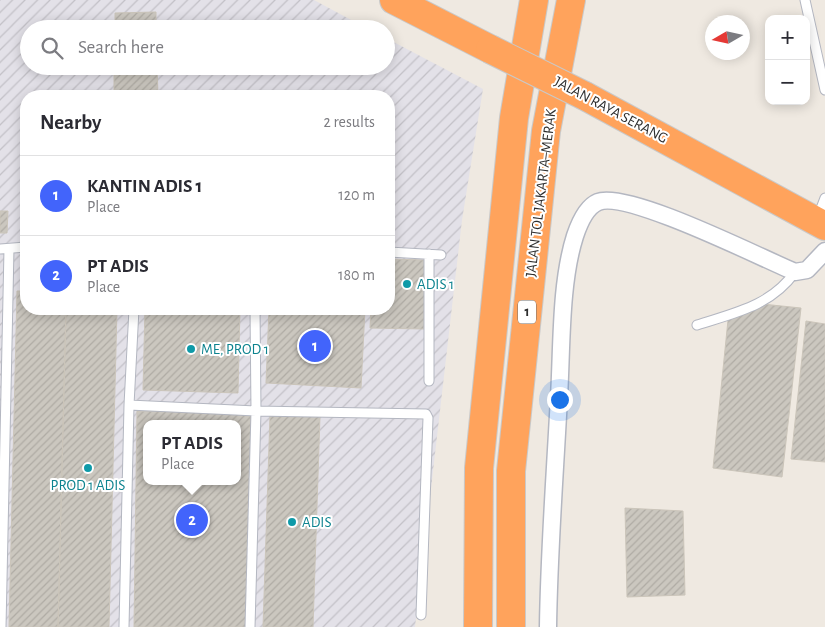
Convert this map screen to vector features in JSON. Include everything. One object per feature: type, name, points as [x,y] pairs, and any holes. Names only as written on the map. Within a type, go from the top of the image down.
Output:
[{"type":"highway","name":"JALAN RAYA SERANG","points":[[394,0],[822,215]]},
{"type":"highway","name":"1","points":[[478,627],[479,468],[514,118],[534,0]]},
{"type":"highway","name":"JALAN TOL JAKARTA–MERAK","points":[[511,627],[511,471],[546,131],[571,0]]},
{"type":"street","points":[[548,627],[563,322],[569,261],[575,234],[587,211],[598,202],[615,200],[637,205],[795,272],[807,270],[825,251]]},
{"type":"lane","points":[[805,0],[825,90]]},
{"type":"lane","points":[[1,627],[5,249],[20,248]]},
{"type":"lane","points":[[395,252],[441,255]]},
{"type":"lane","points":[[430,254],[430,382]]},
{"type":"lane","points":[[697,325],[750,308],[784,287],[795,272]]},
{"type":"lane","points":[[124,627],[129,405],[134,315]]},
{"type":"lane","points":[[250,627],[256,411],[255,315]]},
{"type":"lane","points":[[129,405],[256,411],[426,414],[428,418],[421,615]]},
{"type":"shaded area","points":[[0,0],[314,0],[351,20],[20,20],[20,75],[395,75],[395,43],[483,89],[462,220],[415,627],[0,627]]},
{"type":"building","points":[[156,12],[156,20],[115,20],[115,13]]},
{"type":"building","points":[[114,75],[157,75],[158,90],[114,90]]},
{"type":"building","points":[[0,211],[8,211],[7,233],[0,233]]},
{"type":"building","name":"ADIS 1","points":[[395,259],[425,260],[424,329],[370,328],[371,315],[395,315]]},
{"type":"building","name":"PROD 1 ADIS","points":[[17,291],[20,291],[20,315],[66,315],[58,627],[9,627]]},
{"type":"building","points":[[762,304],[801,308],[782,477],[713,468],[728,320],[754,310]]},
{"type":"building","name":"PROD 1 ADIS","points":[[66,315],[117,315],[109,627],[58,627]]},
{"type":"building","name":"ME, PROD 1","points":[[145,315],[240,315],[238,393],[143,390]]},
{"type":"building","points":[[269,315],[365,315],[361,388],[266,383]]},
{"type":"building","points":[[806,321],[825,324],[825,462],[791,459]]},
{"type":"building","points":[[137,411],[251,413],[247,627],[134,627]]},
{"type":"building","name":"ADIS","points":[[270,415],[320,416],[313,627],[263,627]]},
{"type":"building","points":[[625,508],[683,511],[685,595],[627,597]]},
{"type":"place","name":"ADIS 1","points":[[407,284]]},
{"type":"place","name":"KANTIN ADIS 1","points":[[315,346]]},
{"type":"place","name":"ME, PROD 1","points":[[191,349]]},
{"type":"place","name":"PROD 1 ADIS","points":[[88,468]]},
{"type":"place","name":"PT ADIS","points":[[192,520]]},
{"type":"place","name":"ADIS","points":[[292,522]]}]
